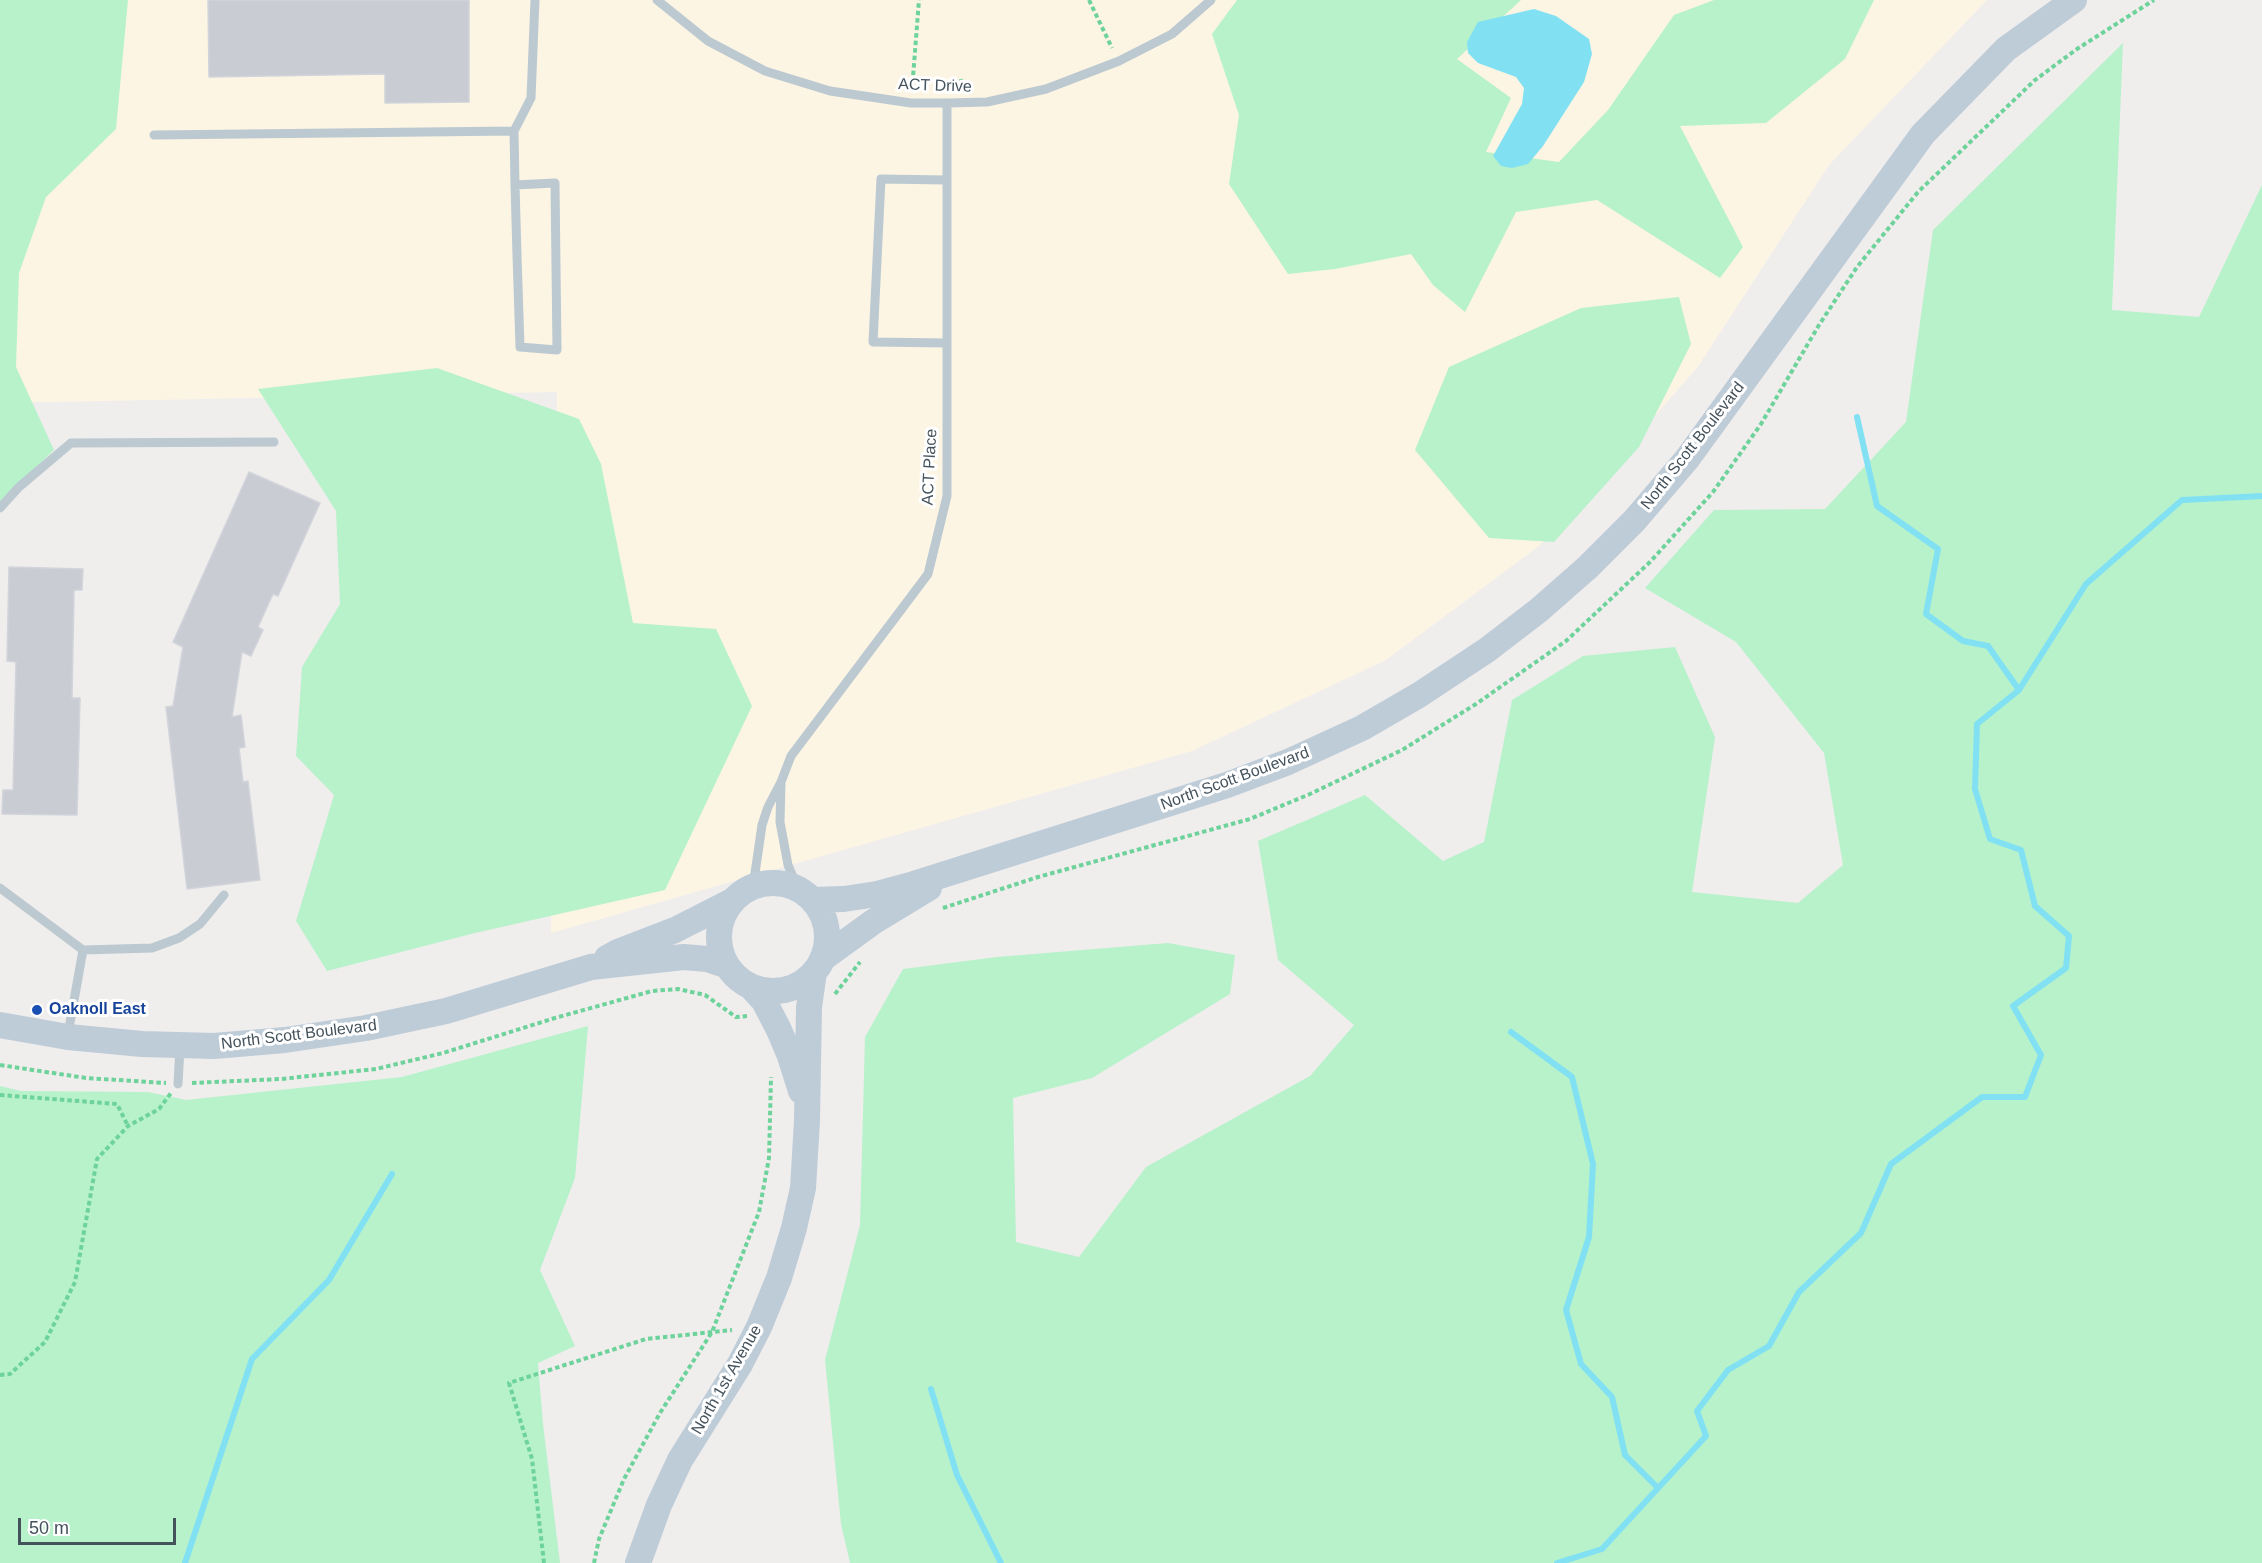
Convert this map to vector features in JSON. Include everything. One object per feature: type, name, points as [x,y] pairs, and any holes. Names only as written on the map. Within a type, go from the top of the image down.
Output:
[{"type":"main road","name":"North Scott Boulevard","points":[[805,895],[844,899],[877,894],[948,874],[1227,785],[1288,762],[1362,728],[1419,696],[1504,637],[1588,567],[1634,521],[1687,459],[1923,134],[2006,49],[2074,0]]},
{"type":"main road","name":"North Scott Boulevard","points":[[818,966],[873,922],[948,874]]},
{"type":"main road","points":[[780,883],[805,895],[823,916],[827,934],[825,953],[818,966],[803,982],[786,990],[767,991],[751,987],[736,978],[726,965],[720,949],[718,932],[723,915],[740,895],[761,884],[780,883]]},
{"type":"main road","name":"North Scott Boulevard","points":[[591,967],[618,952],[675,930],[740,895]]},
{"type":"main road","name":"North Scott Boulevard","points":[[0,1025],[68,1037],[142,1044],[214,1046],[285,1040],[366,1028],[446,1011],[591,967],[684,957],[707,959],[726,965]]},
{"type":"main road","name":"North 1st Avenue","points":[[638,1563],[659,1505],[680,1460],[740,1364],[759,1327],[779,1278],[803,1188],[809,1007],[818,966]]},
{"type":"main road","name":"North 1st Avenue","points":[[751,987],[764,1001],[790,1056],[807,1120]]},
{"type":"lane","points":[[515,185],[555,183],[557,350],[520,347],[515,185],[514,131],[531,98],[535,0]]},
{"type":"lane","name":"ACT Drive","points":[[657,0],[708,41],[765,71],[830,91],[910,103],[947,104],[987,102],[1046,90],[1119,61],[1172,34],[1211,0]]},
{"type":"lane","name":"ACT Place","points":[[740,895],[754,880],[762,825],[791,756],[928,574],[947,496],[947,104]]},
{"type":"lane","points":[[154,135],[514,131]]},
{"type":"lane","points":[[947,180],[881,179],[873,342],[947,343]]},
{"type":"lane","points":[[0,508],[19,487],[71,443],[274,442]]},
{"type":"lane","name":"ACT Place","points":[[782,782],[780,822],[788,865],[805,895]]},
{"type":"lane","points":[[0,888],[83,950],[152,948],[179,939],[200,924],[224,895]]},
{"type":"lane","points":[[68,1037],[83,950]]},
{"type":"lane","points":[[178,1084],[180,1045]]},
{"type":"path","points":[[910,103],[919,0]]},
{"type":"path","points":[[1089,0],[1119,61]]},
{"type":"path","points":[[939,909],[1038,877]]},
{"type":"path","points":[[809,1007],[827,1005],[861,960]]},
{"type":"path","points":[[0,1065],[86,1078],[178,1084],[281,1079],[376,1069],[443,1053],[555,1018],[652,992],[678,989],[705,995],[736,1017],[770,1013]]},
{"type":"path","points":[[594,1563],[600,1539],[624,1479],[660,1413],[712,1332],[759,1212],[769,1158],[771,1077],[769,1066]]},
{"type":"path","points":[[0,1375],[10,1374],[45,1342],[75,1282],[97,1158],[128,1126],[159,1109],[178,1084]]},
{"type":"path","points":[[0,1095],[117,1104],[128,1126]]},
{"type":"path","points":[[544,1563],[532,1459],[509,1383],[645,1339],[759,1327]]},
{"type":"shaded area","points":[[0,0],[1987,0],[1829,165],[1697,368],[1539,546],[1386,660],[1192,751],[551,933],[557,392],[0,403]]},
{"type":"green space","points":[[0,0],[128,0],[116,129],[46,197],[19,273],[16,367],[54,450],[0,502]]},
{"type":"green space","points":[[1237,0],[1521,0],[1457,59],[1511,98],[1486,152],[1559,162],[1608,110],[1674,15],[1714,0],[1874,0],[1845,59],[1766,123],[1680,126],[1743,247],[1720,278],[1597,200],[1516,212],[1465,312],[1433,285],[1411,254],[1335,269],[1288,274],[1229,184],[1239,115],[1212,34]]},
{"type":"green space","points":[[2123,43],[2112,310],[2199,317],[2262,185],[2262,1563],[850,1563],[841,1524],[825,1360],[860,1225],[865,1037],[903,969],[997,957],[1168,943],[1235,955],[1230,994],[1092,1078],[1013,1098],[1016,1242],[1079,1257],[1146,1167],[1310,1076],[1354,1025],[1278,960],[1258,841],[1365,795],[1443,861],[1484,842],[1512,700],[1583,656],[1675,647],[1715,737],[1692,892],[1798,903],[1843,865],[1824,753],[1736,642],[1645,588],[1714,510],[1825,509],[1906,422],[1933,230]]},
{"type":"green space","points":[[1679,297],[1691,344],[1639,447],[1554,542],[1489,538],[1415,450],[1449,367],[1581,308]]},
{"type":"green space","points":[[437,368],[579,419],[601,464],[633,623],[716,629],[752,706],[665,890],[475,933],[327,971],[296,921],[334,795],[296,756],[302,667],[340,604],[336,511],[258,389]]},
{"type":"green space","points":[[588,1026],[575,1178],[540,1270],[575,1346],[538,1363],[560,1563],[0,1563],[0,1086],[21,1091],[148,1092],[186,1100],[402,1077]]},
{"type":"water","points":[[1534,9],[1556,16],[1589,39],[1592,54],[1584,82],[1543,146],[1528,164],[1512,168],[1501,166],[1493,156],[1522,104],[1524,88],[1516,77],[1478,63],[1468,53],[1467,42],[1478,22]]},
{"type":"building","points":[[208,0],[469,0],[469,102],[385,103],[385,74],[209,77]]},
{"type":"building","points":[[249,472],[320,503],[278,596],[273,594],[258,627],[263,630],[251,656],[242,652],[232,717],[241,715],[245,747],[239,748],[243,782],[248,781],[260,880],[187,889],[166,707],[173,706],[183,647],[173,642]]},
{"type":"building","points":[[9,567],[83,569],[82,590],[74,590],[72,698],[80,698],[77,815],[2,814],[3,790],[13,790],[16,662],[7,661]]},
{"type":"waterway","points":[[1557,1563],[1602,1549],[1706,1436],[1697,1411],[1728,1370],[1769,1346],[1799,1292],[1861,1233],[1891,1164],[1982,1097],[2025,1097],[2041,1055],[2013,1006],[2066,968],[2069,936],[2035,906],[2021,850],[1990,839],[1975,789],[1977,724],[2019,690],[1988,646],[1963,641],[1926,614],[1938,549],[1877,506],[1857,417]]},
{"type":"waterway","points":[[2019,690],[2086,584],[2182,500],[2262,496]]},
{"type":"waterway","points":[[1511,1032],[1572,1077],[1593,1164],[1589,1237],[1566,1310],[1581,1364],[1612,1397],[1625,1455],[1658,1488]]},
{"type":"waterway","points":[[185,1563],[252,1359],[329,1280],[392,1174]]},
{"type":"waterway","points":[[931,1389],[957,1475],[1001,1563]]},
{"type":"place","name":"Oaknoll East","points":[[37,1010]]}]
